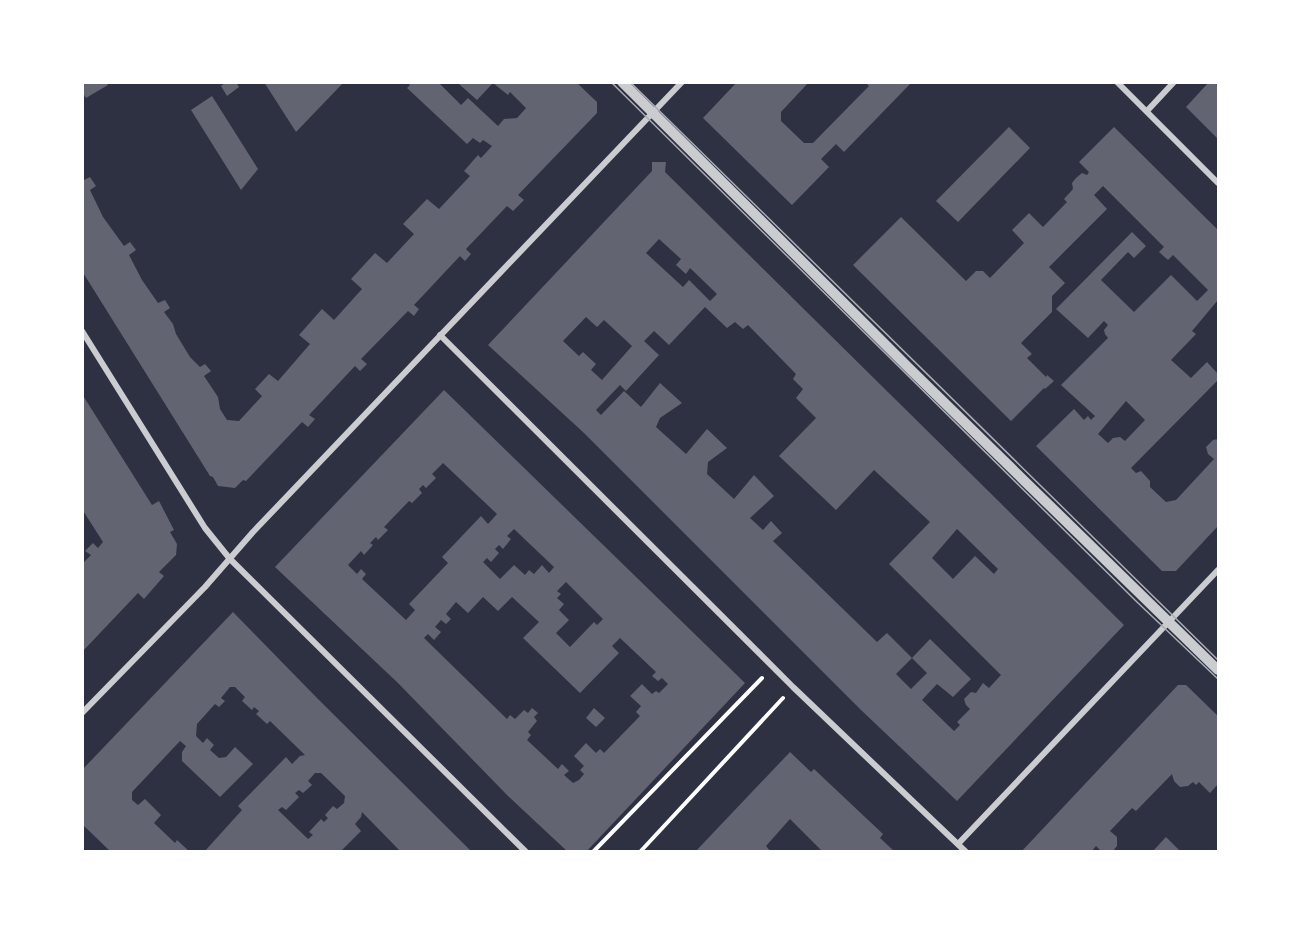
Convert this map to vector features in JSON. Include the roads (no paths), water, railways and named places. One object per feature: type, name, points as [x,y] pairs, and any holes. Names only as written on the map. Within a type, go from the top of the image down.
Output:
[{"type":"street","points":[[622,82],[914,373],[1218,670]]},
{"type":"street","points":[[82,713],[205,587],[253,532],[682,82]]},
{"type":"street","points":[[1117,82],[1218,183]]},
{"type":"street","points":[[1147,111],[1174,82]]},
{"type":"street","points":[[82,331],[205,528],[230,559],[526,852]]},
{"type":"street","points":[[440,335],[793,687],[966,852]]},
{"type":"street","points":[[958,844],[1218,570]]},
{"type":"tram line","points":[[611,82],[1138,603],[1218,679]]},
{"type":"tram line","points":[[630,82],[1218,660]]}]
